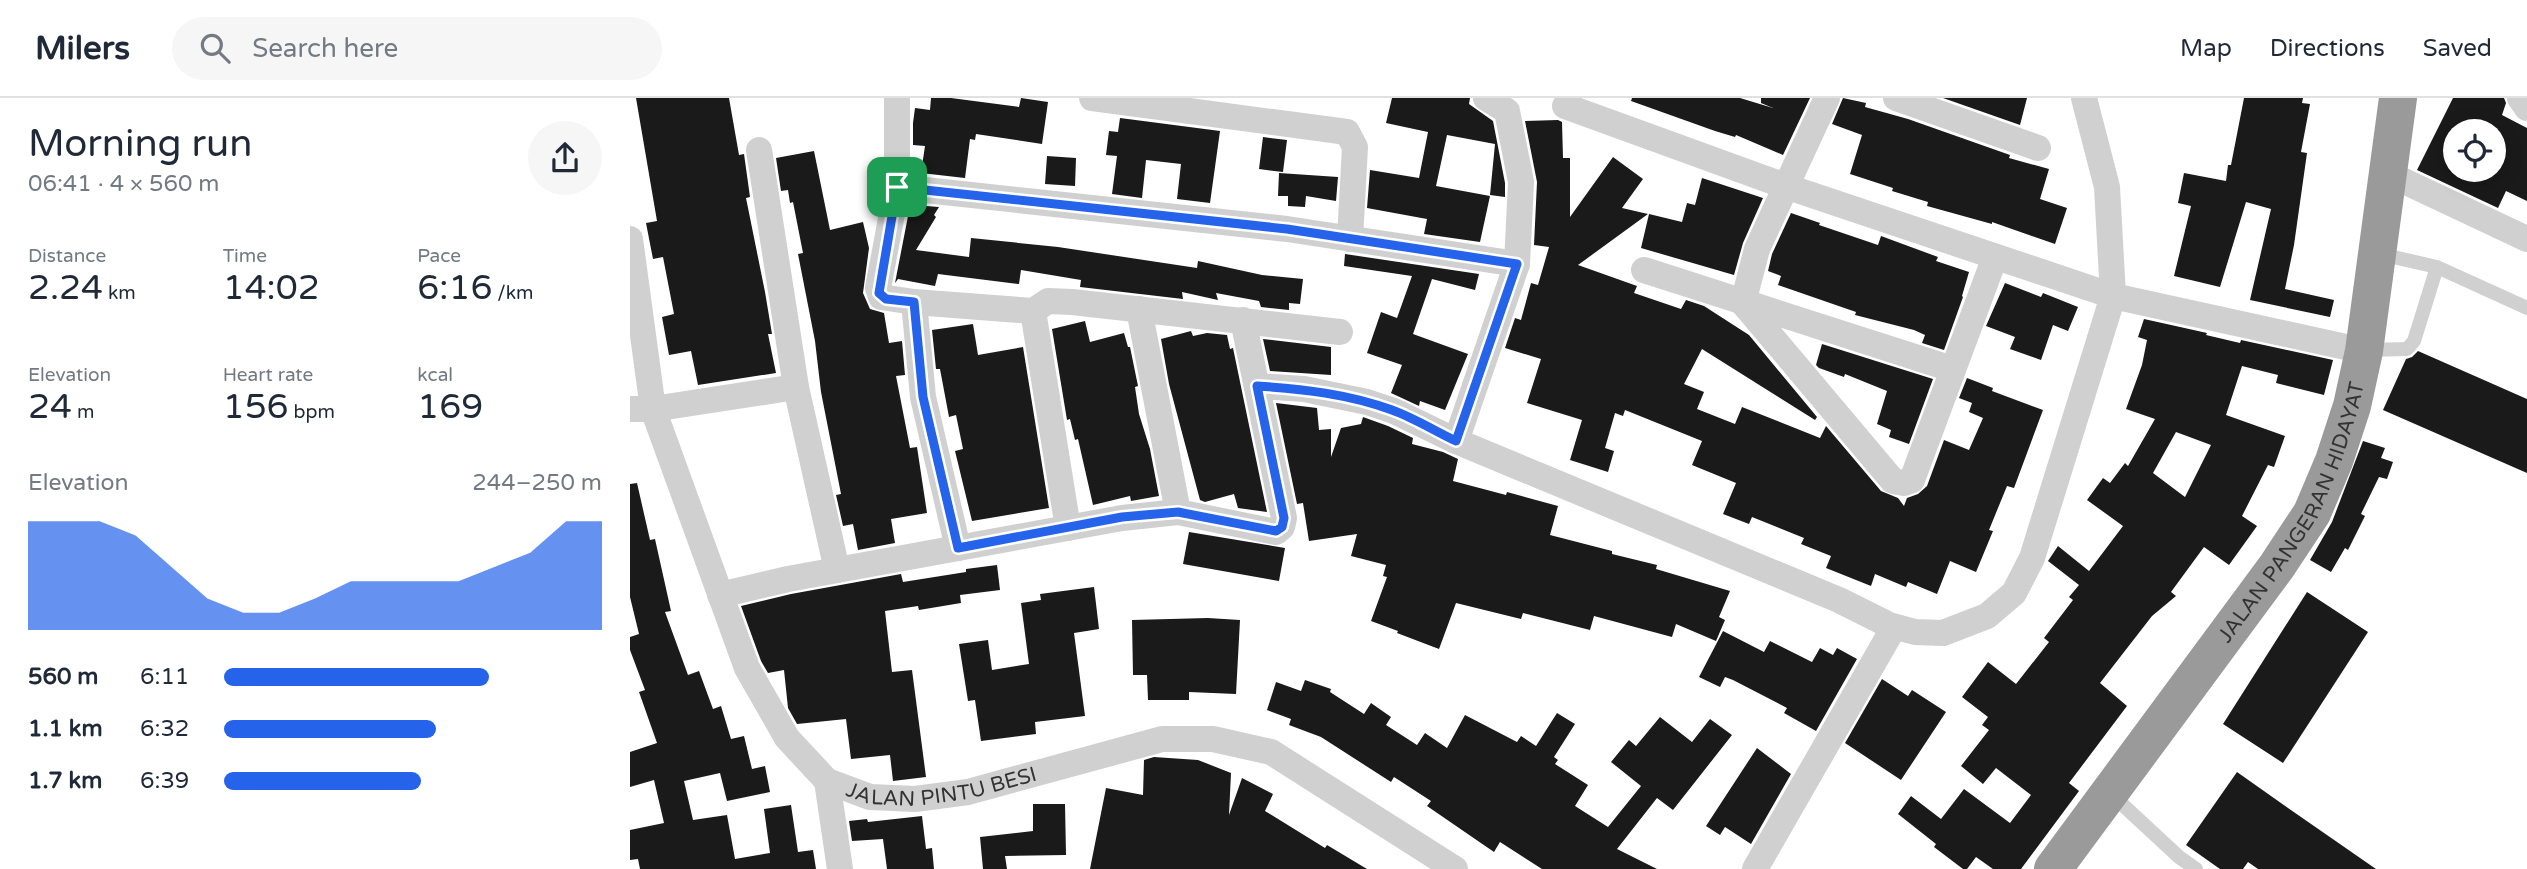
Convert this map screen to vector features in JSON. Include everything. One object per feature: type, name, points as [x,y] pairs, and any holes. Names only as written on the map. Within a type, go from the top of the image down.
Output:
[{"type":"highway","name":"JALAN PANGERAN HIDAYAT","points":[[2053,869],[2277,566],[2312,513],[2334,461],[2352,406],[2364,351],[2398,98]]},
{"type":"street","points":[[897,98],[897,187],[879,293],[886,299],[1033,311],[1048,301],[1340,332]]},
{"type":"street","points":[[1092,98],[1347,132],[1354,147],[1350,239]]},
{"type":"street","points":[[1456,441],[1517,264],[1521,182],[1507,111],[1486,98]]},
{"type":"street","points":[[1743,303],[1757,248],[1827,98]]},
{"type":"street","points":[[1257,386],[1304,389],[1367,402],[1394,411],[1456,441],[1839,600],[1894,627],[1915,632],[1943,633],[1987,616],[2014,593],[2032,558],[2113,296],[2107,187],[2084,98]]},
{"type":"street","points":[[2520,98],[2527,108]]},
{"type":"street","points":[[1913,101],[2038,148]]},
{"type":"street","points":[[1565,106],[1785,186],[2113,296],[2364,351]]},
{"type":"street","points":[[759,150],[796,387],[837,570]]},
{"type":"street","points":[[2389,174],[2527,239]]},
{"type":"street","points":[[897,187],[1287,229],[1517,264]]},
{"type":"street","name":"JALAN PINTU BESI","points":[[630,239],[641,409],[720,595],[747,667],[787,738],[827,781],[870,797],[915,799],[968,792],[1163,739],[1213,738],[1271,752],[1453,869]]},
{"type":"street","points":[[1743,303],[1893,481],[1904,483],[1912,480],[1951,369],[1995,257]]},
{"type":"street","points":[[1644,270],[1951,369]]},
{"type":"street","points":[[914,302],[923,397],[958,548]]},
{"type":"street","points":[[1139,309],[1178,512]]},
{"type":"street","points":[[1033,311],[1068,527]]},
{"type":"street","points":[[720,595],[837,570],[1122,517],[1178,512],[1276,531],[1282,527],[1284,518],[1243,320]]},
{"type":"street","points":[[641,409],[796,387]]},
{"type":"street","points":[[1755,869],[1894,627]]},
{"type":"street","points":[[827,781],[840,869]]},
{"type":"lane","points":[[2379,254],[2437,267],[2527,308]]},
{"type":"lane","points":[[2364,351],[2407,349],[2414,341],[2437,267]]},
{"type":"lane","points":[[2109,792],[2179,857],[2196,869]]},
{"type":"building","points":[[636,98],[729,98],[739,155],[744,154],[750,197],[746,198],[765,292],[772,334],[768,334],[776,373],[698,385],[691,351],[669,355],[662,317],[674,314],[663,257],[653,259],[646,223],[657,221]]},
{"type":"building","points":[[931,98],[1019,107],[1021,98],[1048,102],[1042,144],[976,134],[975,140],[970,139],[965,178],[921,173],[925,146],[913,145],[915,108],[930,110]]},
{"type":"building","points":[[1392,98],[1470,98],[1469,104],[1493,121],[1505,183],[1505,197],[1490,195],[1495,144],[1447,135],[1436,186],[1490,196],[1480,242],[1424,234],[1427,219],[1367,208],[1370,170],[1419,178],[1428,132],[1386,123]]},
{"type":"building","points":[[1632,98],[1740,98],[1773,108],[1761,103],[1761,98],[1810,98],[1783,155],[1736,135],[1735,137],[1715,131],[1631,101]]},
{"type":"building","points":[[1843,98],[1866,103],[1865,107],[1908,119],[2010,155],[2009,158],[2049,169],[2040,199],[2067,208],[2055,244],[1992,222],[1927,206],[1928,202],[1850,174],[1862,135],[1832,124]]},
{"type":"building","points":[[1943,98],[2027,98],[2020,125]]},
{"type":"building","points":[[2244,98],[2303,98],[2302,103],[2310,104],[2301,152],[2307,153],[2285,289],[2334,300],[2330,317],[2250,300],[2271,209],[2246,202],[2220,287],[2174,276],[2191,206],[2178,203],[2184,173],[2226,181]]},
{"type":"building","points":[[2453,98],[2504,98],[2506,103],[2502,115],[2527,128],[2527,201],[2506,191],[2498,208],[2417,170]]},
{"type":"building","points":[[1120,118],[1220,131],[1210,203],[1177,199],[1181,164],[1146,160],[1142,198],[1112,194],[1117,156],[1106,155],[1109,131],[1118,132]]},
{"type":"building","points":[[1525,121],[1562,122],[1563,158],[1570,158],[1570,217],[1613,157],[1643,179],[1622,208],[1648,214],[1578,265],[1637,286],[1634,293],[1681,309],[1686,300],[1704,306],[1749,335],[1817,417],[1815,420],[1702,349],[1684,384],[1704,392],[1697,409],[1735,424],[1742,407],[1820,438],[1826,426],[1881,491],[1898,498],[1904,506],[1907,498],[1918,494],[1927,486],[1944,440],[1969,450],[1983,418],[1969,412],[1972,403],[1959,398],[1967,378],[1993,388],[1992,391],[2043,410],[2014,488],[2007,486],[1976,572],[1950,561],[1937,594],[1908,582],[1906,587],[1875,574],[1871,586],[1826,568],[1831,556],[1801,544],[1804,538],[1752,517],[1749,524],[1723,514],[1736,483],[1692,465],[1702,441],[1625,410],[1623,416],[1615,413],[1605,448],[1614,451],[1608,472],[1570,460],[1582,420],[1527,403],[1541,359],[1505,348],[1515,318],[1521,320],[1531,283],[1538,285],[1549,247],[1534,245],[1537,182]]},
{"type":"building","points":[[1263,137],[1287,140],[1283,172],[1259,169]]},
{"type":"building","points":[[814,151],[830,230],[863,222],[869,248],[863,293],[870,309],[884,313],[889,343],[902,341],[905,375],[896,376],[910,448],[917,447],[927,513],[891,519],[895,543],[858,550],[853,524],[843,526],[836,495],[841,494],[798,254],[803,253],[793,202],[790,203],[788,190],[781,191],[776,158]]},
{"type":"building","points":[[1047,156],[1076,158],[1075,186],[1045,184]]},
{"type":"building","points":[[1279,173],[1338,177],[1336,201],[1306,196],[1305,207],[1288,206],[1288,196],[1278,196]]},
{"type":"building","points":[[1702,178],[1763,198],[1743,243],[1734,275],[1641,248],[1649,214],[1682,222],[1687,203],[1695,205]]},
{"type":"building","points":[[913,205],[939,207],[916,250],[969,257],[971,238],[1058,247],[1197,268],[1198,261],[1262,275],[1303,279],[1300,304],[1289,303],[1289,310],[1261,307],[1259,301],[1216,293],[1218,300],[1182,292],[1183,299],[1080,287],[1081,280],[1021,270],[1019,284],[938,274],[935,286],[898,279],[895,283],[909,211]]},
{"type":"building","points":[[1791,213],[1878,245],[1881,236],[1938,257],[1936,261],[1969,272],[1944,350],[1922,343],[1925,335],[1914,330],[1855,315],[1856,312],[1778,285],[1781,276],[1768,271],[1772,254]]},
{"type":"building","points":[[1345,254],[1479,274],[1475,290],[1432,279],[1413,334],[1468,354],[1445,410],[1420,401],[1419,406],[1391,393],[1402,365],[1367,353],[1381,312],[1397,318],[1412,276],[1344,266]]},
{"type":"building","points":[[2005,283],[2041,297],[2043,293],[2078,307],[2068,331],[2053,325],[2041,360],[2010,349],[2015,337],[1986,326]]},
{"type":"building","points":[[2144,319],[2240,343],[2241,340],[2333,360],[2324,395],[2276,383],[2278,375],[2242,366],[2226,415],[2285,436],[2274,467],[2268,465],[2242,516],[2257,526],[2229,565],[2204,547],[2171,592],[2176,596],[2152,616],[2100,683],[2127,706],[2069,783],[2079,791],[2021,869],[1993,869],[1976,857],[1967,869],[1963,869],[1898,814],[1911,796],[1941,819],[1964,789],[2010,823],[2031,795],[1996,768],[1983,784],[1961,766],[1989,730],[1982,725],[1988,717],[1962,697],[1988,662],[2016,684],[2049,642],[2044,638],[2073,600],[2069,597],[2079,585],[2048,561],[2058,546],[2089,571],[2123,526],[2087,500],[2103,478],[2110,483],[2125,463],[2128,466],[2155,419],[2126,409],[2142,365],[2147,340],[2138,337]],"holes":[[[2176,432],[2211,445],[2185,497],[2153,473]]]},
{"type":"building","points":[[1085,321],[1090,342],[1124,333],[1130,347],[1138,386],[1135,387],[1139,414],[1150,449],[1159,496],[1131,501],[1130,496],[1093,505],[1078,439],[1075,440],[1070,419],[1067,420],[1052,329]]},
{"type":"building","points":[[973,324],[978,355],[1023,347],[1049,508],[972,521],[955,451],[963,449],[956,415],[949,417],[940,369],[936,369],[932,330]]},
{"type":"building","points":[[1191,331],[1193,336],[1207,333],[1227,335],[1230,349],[1233,348],[1267,512],[1238,508],[1234,494],[1205,502],[1200,500],[1169,384],[1161,339]]},
{"type":"building","points":[[1263,339],[1331,347],[1331,375],[1270,371]]},
{"type":"building","points":[[1822,344],[1933,379],[1909,444],[1889,437],[1891,430],[1877,424],[1887,391],[1816,365]]},
{"type":"building","points":[[2418,351],[2527,399],[2527,473],[2383,410],[2406,359]]},
{"type":"building","points":[[1276,403],[1317,408],[1319,430],[1331,429],[1331,457],[1341,428],[1361,424],[1363,417],[1413,438],[1412,444],[1458,459],[1453,481],[1558,506],[1550,535],[1657,565],[1656,569],[1730,591],[1719,617],[1725,620],[1716,641],[1676,624],[1672,637],[1594,616],[1590,630],[1523,613],[1521,619],[1456,603],[1439,649],[1371,621],[1387,577],[1383,576],[1386,565],[1351,556],[1357,534],[1309,541],[1303,503],[1297,504]]},
{"type":"building","points":[[2363,441],[2385,448],[2381,458],[2393,462],[2387,479],[2379,477],[2361,514],[2365,516],[2348,550],[2345,548],[2331,572],[2310,560],[2332,522]]},
{"type":"building","points":[[637,483],[650,540],[655,539],[671,611],[665,612],[688,675],[699,671],[713,709],[721,706],[731,739],[744,736],[752,769],[765,766],[770,792],[727,801],[720,773],[684,781],[693,820],[727,815],[735,859],[770,853],[764,809],[791,805],[798,852],[813,850],[816,869],[640,869],[638,859],[630,860],[630,830],[664,823],[654,780],[630,787],[630,752],[657,743],[639,692],[645,690],[630,650],[630,637],[639,634],[630,597],[630,484]]},
{"type":"building","points":[[1189,532],[1285,548],[1279,581],[1183,564]]},
{"type":"building","points":[[997,565],[1000,590],[960,595],[961,603],[919,610],[918,606],[885,611],[892,672],[912,670],[926,777],[893,781],[890,755],[851,759],[846,719],[797,724],[788,708],[784,670],[768,673],[741,606],[901,574],[903,582]]},
{"type":"building","points":[[1094,587],[1099,629],[1074,633],[1085,716],[1035,722],[1036,734],[981,741],[975,700],[968,701],[959,644],[988,640],[992,670],[1029,664],[1021,603],[1041,600],[1040,594]]},
{"type":"building","points":[[2307,592],[2368,632],[2283,763],[2223,724]]},
{"type":"building","points":[[1132,620],[1240,620],[1236,694],[1189,692],[1189,700],[1148,700],[1147,675],[1133,675]]},
{"type":"building","points":[[1723,631],[1764,652],[1770,641],[1812,662],[1820,648],[1833,655],[1837,648],[1857,659],[1816,731],[1784,713],[1787,708],[1733,680],[1725,677],[1720,687],[1699,677]]},
{"type":"building","points":[[1882,679],[1908,696],[1912,690],[1946,712],[1901,780],[1845,743]]},
{"type":"building","points":[[1305,680],[1331,689],[1330,692],[1364,714],[1371,703],[1391,717],[1386,725],[1417,745],[1425,733],[1447,748],[1465,715],[1517,742],[1521,736],[1536,746],[1557,713],[1575,724],[1554,757],[1558,760],[1555,764],[1588,785],[1575,806],[1608,827],[1641,786],[1611,762],[1629,740],[1636,746],[1660,717],[1692,742],[1710,719],[1732,735],[1673,810],[1657,798],[1617,849],[1657,869],[1542,869],[1500,842],[1494,852],[1427,806],[1431,801],[1394,777],[1391,782],[1321,737],[1289,725],[1291,719],[1267,710],[1276,682],[1301,691]]},
{"type":"building","points":[[1757,748],[1791,774],[1751,844],[1725,827],[1720,835],[1706,826]]},
{"type":"building","points":[[1154,757],[1198,760],[1231,773],[1229,815],[1242,778],[1273,794],[1265,811],[1325,848],[1327,845],[1367,869],[1090,869],[1106,788],[1143,795],[1144,760]]},
{"type":"building","points":[[2237,772],[2376,869],[2258,869],[2248,862],[2243,869],[2220,869],[2186,845]]},
{"type":"building","points":[[1033,804],[1065,804],[1066,855],[1005,856],[1007,869],[983,869],[980,837],[1033,831]]},
{"type":"building","points":[[922,816],[926,849],[932,848],[934,869],[887,869],[883,839],[852,841],[849,821],[867,819],[868,822]]},
{"type":"route","points":[[897,187],[1287,229],[1517,264],[1456,441],[1394,411],[1367,402],[1304,389],[1257,386],[1284,518],[1282,527],[1276,531],[1178,512],[1122,517],[958,548],[923,397],[914,302],[886,299],[881,297],[878,288],[897,187]]}]
